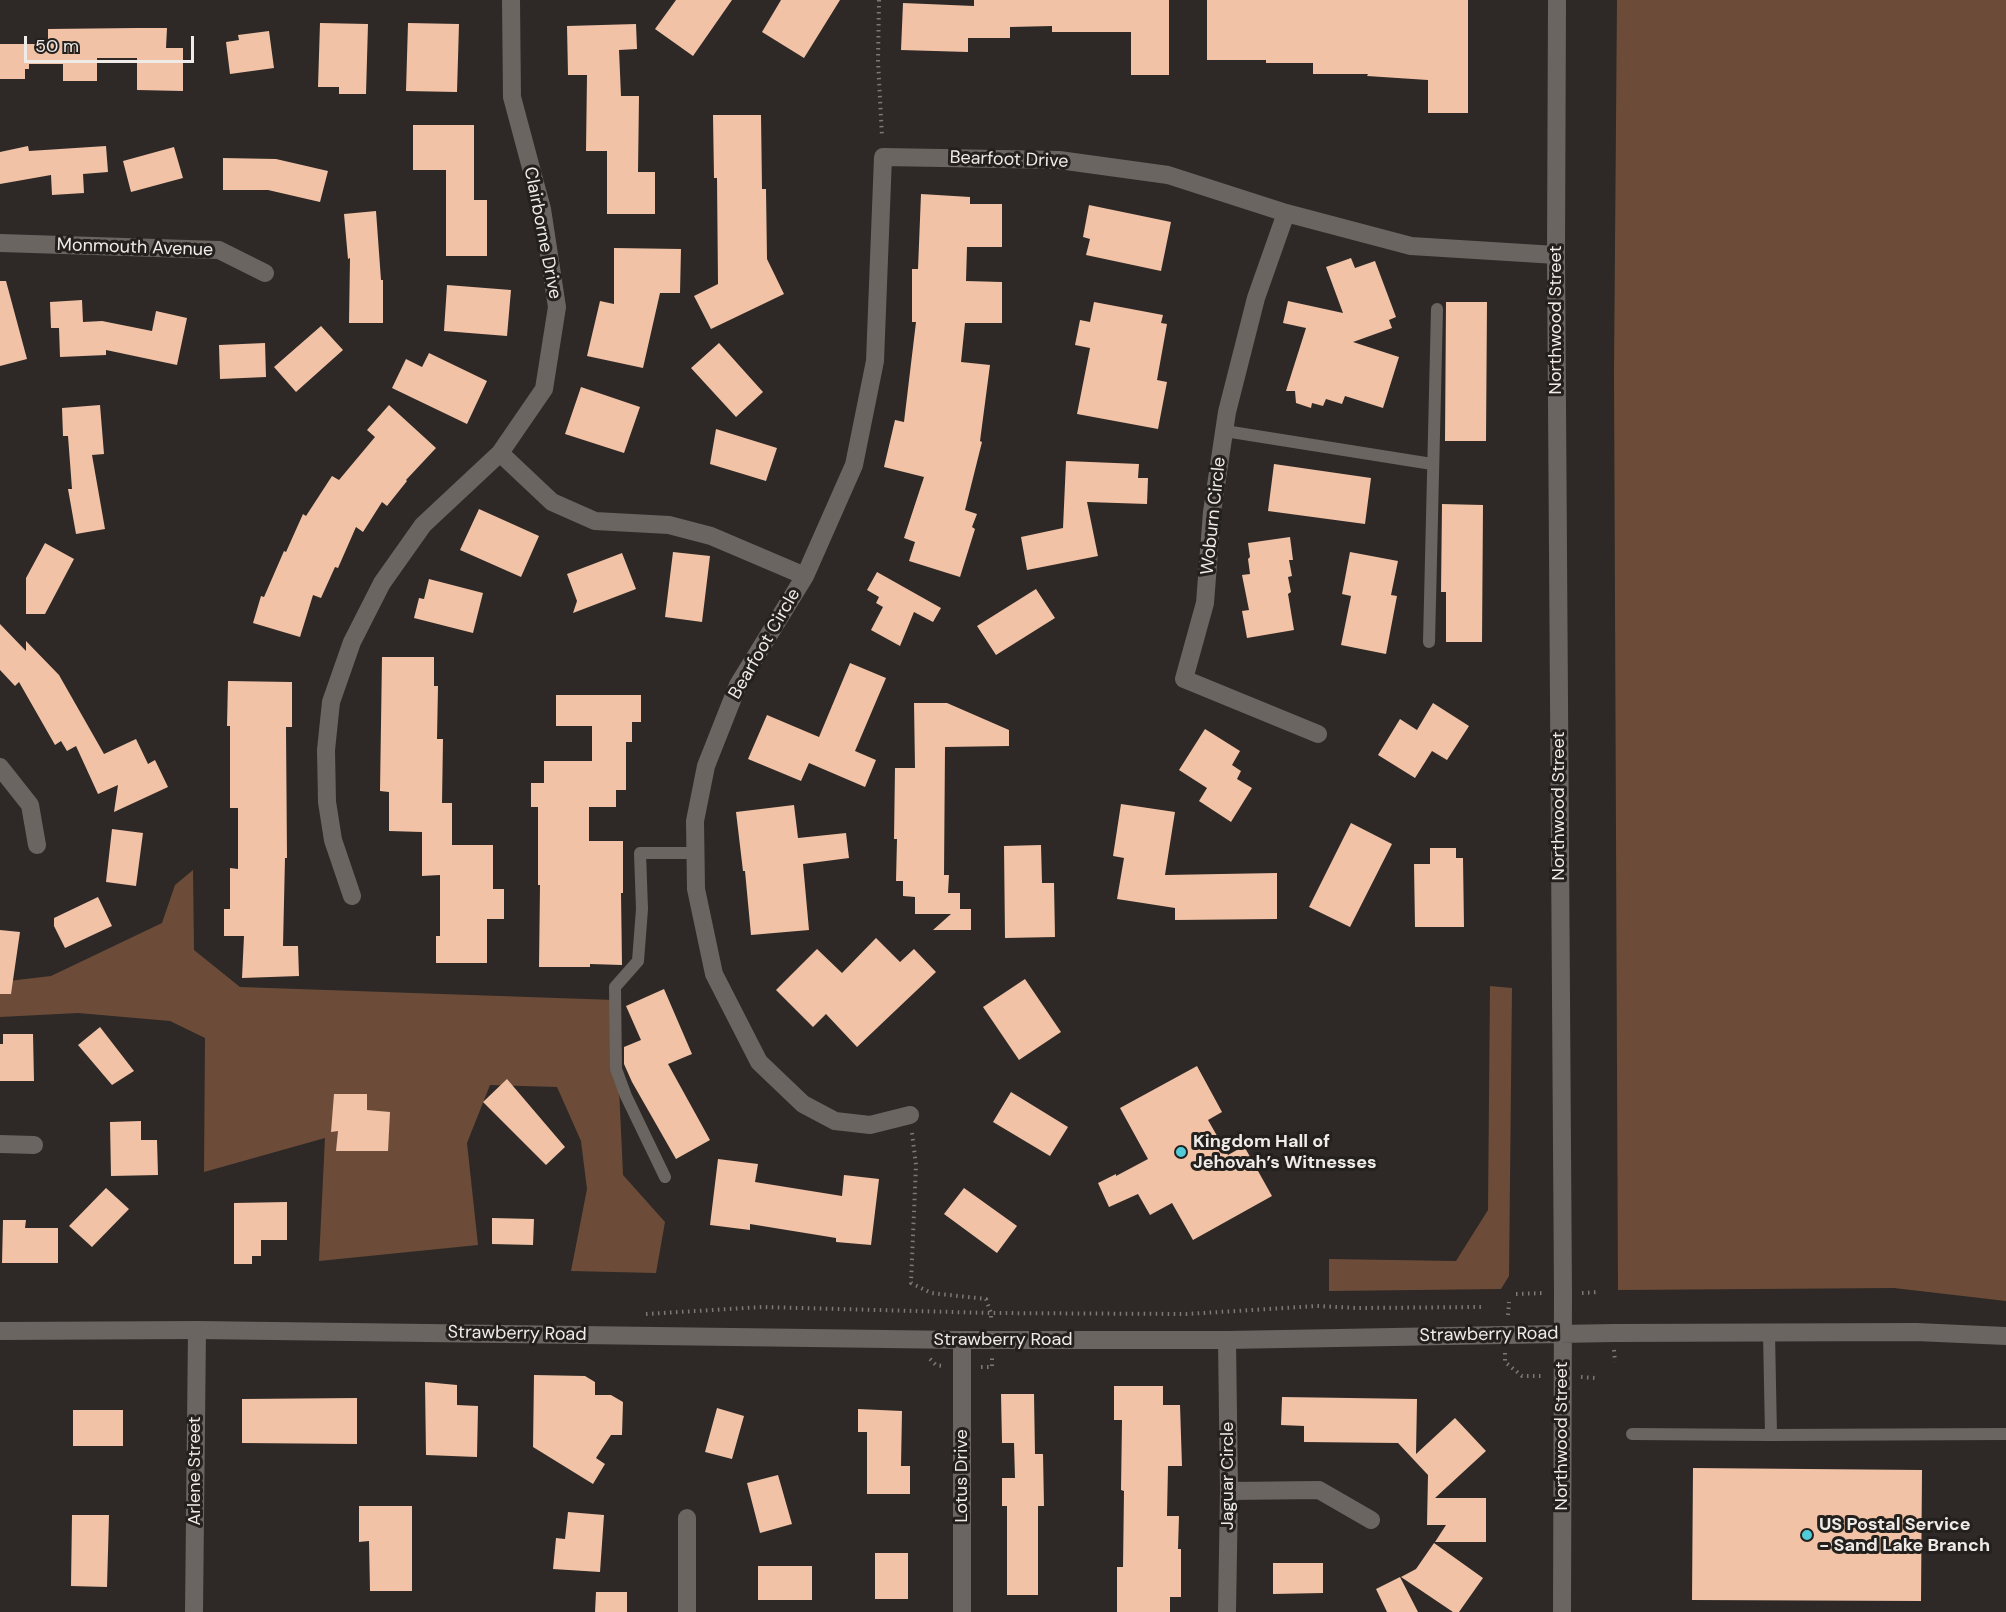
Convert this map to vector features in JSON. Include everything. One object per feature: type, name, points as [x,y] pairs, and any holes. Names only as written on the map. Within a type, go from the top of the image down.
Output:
[{"type":"street","name":"Clairborne Drive","points":[[352,896],[333,840],[327,802],[326,750],[331,702],[352,642],[382,583],[423,525],[500,453],[544,389],[557,307],[542,209],[512,97],[511,0]]},
{"type":"street","name":"Northwood Street","points":[[1557,0],[1556,255],[1563,1333],[1562,1612]]},
{"type":"street","points":[[500,453],[552,502],[595,521],[669,525],[711,536],[805,576],[855,465],[875,361],[883,157]]},
{"type":"street","name":"Bearfoot Drive","points":[[883,157],[1059,160],[1168,175],[1286,213],[1411,246],[1556,255]]},
{"type":"street","name":"Woburn Circle","points":[[1286,213],[1256,298],[1227,412],[1212,512],[1205,603],[1184,679],[1318,734]]},
{"type":"street","name":"Monmouth Avenue","points":[[0,243],[219,250],[264,273]]},
{"type":"street","name":"Bearfoot Circle","points":[[805,576],[738,685],[706,766],[695,821],[696,889],[714,974],[759,1062],[803,1104],[835,1121],[870,1125],[910,1115]]},
{"type":"street","points":[[0,767],[30,805],[37,845]]},
{"type":"street","points":[[0,1144],[34,1144]]},
{"type":"street","name":"Strawberry Road","points":[[0,1331],[197,1330],[962,1340],[1227,1340],[1563,1333],[1916,1332],[2006,1336]]},
{"type":"street","name":"Arlene Street","points":[[194,1612],[197,1330]]},
{"type":"street","name":"Lotus Drive","points":[[962,1340],[962,1612]]},
{"type":"street","name":"Jaguar Circle","points":[[1227,1340],[1229,1491],[1227,1612]]},
{"type":"street","points":[[1229,1491],[1319,1490],[1371,1520]]},
{"type":"street","points":[[687,1518],[687,1612]]},
{"type":"lane","points":[[1429,642],[1437,309]]},
{"type":"lane","points":[[1225,431],[1432,464]]},
{"type":"lane","points":[[665,1177],[626,1096],[616,1069],[615,987],[638,961],[642,909],[640,853],[696,853]]},
{"type":"lane","points":[[1768,1333],[1771,1435]]},
{"type":"lane","points":[[1632,1434],[2006,1434]]},
{"type":"path","points":[[879,0],[878,61],[883,157]]},
{"type":"path","points":[[910,1115],[916,1165],[911,1283],[931,1293],[986,1299],[991,1313]]},
{"type":"path","points":[[643,1314],[762,1306],[991,1313],[1187,1314],[1317,1306],[1483,1307]]},
{"type":"shaded area","points":[[1617,0],[2006,0],[2006,1301],[1894,1288],[1618,1290],[1614,373]]},
{"type":"shaded area","points":[[193,870],[194,950],[240,987],[615,1000],[623,1175],[665,1222],[656,1273],[571,1271],[587,1189],[581,1141],[557,1087],[490,1085],[467,1143],[478,1245],[319,1261],[325,1138],[204,1172],[205,1038],[170,1021],[78,1013],[0,1017],[0,982],[51,976],[162,923],[175,885]]},
{"type":"shaded area","points":[[1490,986],[1512,988],[1509,1276],[1501,1289],[1329,1291],[1329,1259],[1456,1261],[1488,1210]]},
{"type":"building","points":[[676,0],[732,0],[693,56],[655,29]]},
{"type":"building","points":[[781,0],[840,0],[804,58],[762,32]]},
{"type":"building","points":[[974,0],[1169,0],[1169,75],[1131,75],[1131,32],[1052,32],[1052,26],[1010,27],[1010,38],[968,38],[968,52],[901,50],[903,3],[974,6]]},
{"type":"building","points":[[1207,0],[1468,0],[1468,113],[1428,113],[1428,80],[1367,76],[1368,74],[1313,74],[1313,63],[1207,60]]},
{"type":"building","points":[[320,23],[368,24],[366,94],[339,94],[339,87],[318,87]]},
{"type":"building","points":[[408,23],[459,24],[457,92],[406,91]]},
{"type":"building","points":[[636,24],[637,49],[619,50],[621,96],[639,96],[638,172],[655,172],[655,214],[607,214],[607,151],[586,151],[587,75],[568,75],[567,26]]},
{"type":"building","points":[[167,28],[166,48],[183,48],[183,91],[137,90],[137,58],[97,58],[97,81],[63,81],[63,64],[29,64],[29,69],[25,69],[25,79],[0,79],[0,44],[48,44],[48,29]]},
{"type":"building","points":[[269,31],[274,68],[230,74],[226,42],[239,40],[238,35]]},
{"type":"building","points":[[713,115],[761,115],[762,189],[766,189],[767,259],[784,294],[711,329],[694,296],[718,284],[717,178],[714,178]]},
{"type":"building","points":[[413,125],[474,125],[474,200],[487,200],[487,256],[446,256],[446,170],[413,170]]},
{"type":"building","points":[[28,146],[29,151],[106,146],[108,172],[83,174],[84,193],[52,195],[51,175],[0,184],[0,152]]},
{"type":"building","points":[[174,147],[183,178],[131,192],[123,161]]},
{"type":"building","points":[[223,158],[276,159],[328,171],[320,202],[268,190],[223,190]]},
{"type":"building","points":[[921,194],[970,197],[970,204],[1002,204],[1002,247],[967,247],[966,281],[1002,282],[1002,323],[965,323],[961,362],[990,365],[980,441],[982,442],[965,510],[977,514],[972,527],[975,529],[960,577],[909,561],[915,542],[904,538],[924,477],[884,467],[895,420],[904,422],[916,322],[912,322],[912,269],[918,269]]},
{"type":"building","points":[[1089,205],[1171,222],[1161,271],[1086,255],[1090,239],[1083,237]]},
{"type":"building","points":[[376,211],[381,280],[383,280],[383,323],[349,323],[350,258],[348,259],[344,214]]},
{"type":"building","points":[[614,248],[681,249],[680,293],[660,293],[643,368],[587,356],[600,301],[614,304]]},
{"type":"building","points":[[1351,258],[1355,268],[1375,261],[1396,317],[1389,320],[1392,328],[1353,342],[1399,357],[1383,408],[1345,396],[1342,404],[1326,399],[1323,406],[1312,403],[1311,408],[1296,403],[1295,391],[1286,391],[1306,328],[1283,323],[1288,301],[1343,313],[1326,267]]},
{"type":"building","points":[[0,281],[6,281],[27,359],[0,366]]},
{"type":"building","points":[[447,285],[511,290],[507,336],[444,331]]},
{"type":"building","points":[[82,300],[83,322],[102,321],[152,331],[156,311],[187,318],[177,365],[106,350],[106,355],[60,357],[59,328],[51,328],[50,302]]},
{"type":"building","points":[[1094,302],[1163,315],[1161,323],[1167,324],[1157,380],[1167,382],[1158,429],[1077,414],[1090,348],[1075,345],[1080,320],[1090,322]]},
{"type":"building","points":[[1446,302],[1487,302],[1486,441],[1445,441]]},
{"type":"building","points":[[321,326],[343,350],[296,392],[274,367]]},
{"type":"building","points":[[265,343],[266,377],[220,379],[219,345]]},
{"type":"building","points":[[719,343],[763,392],[736,417],[691,368]]},
{"type":"building","points":[[429,353],[487,381],[467,424],[392,388],[406,359],[422,367]]},
{"type":"building","points":[[581,387],[640,407],[624,453],[565,434]]},
{"type":"building","points":[[100,405],[104,454],[92,455],[105,529],[76,534],[68,489],[72,489],[68,436],[63,436],[62,408]]},
{"type":"building","points":[[389,405],[436,448],[406,480],[387,506],[382,502],[363,532],[356,527],[338,568],[335,567],[321,598],[313,595],[300,637],[253,623],[261,596],[264,597],[303,514],[306,516],[332,476],[339,480],[375,437],[367,430]]},
{"type":"building","points":[[716,429],[777,448],[766,481],[710,464]]},
{"type":"building","points":[[1066,461],[1139,464],[1138,478],[1148,478],[1147,504],[1087,502],[1098,556],[1027,570],[1021,537],[1063,528]]},
{"type":"building","points":[[1274,464],[1371,478],[1365,524],[1268,511]]},
{"type":"building","points":[[1442,504],[1483,505],[1482,642],[1446,642],[1446,592],[1441,592]]},
{"type":"building","points":[[479,509],[539,536],[521,577],[460,550]]},
{"type":"building","points":[[1290,537],[1293,560],[1289,560],[1292,576],[1288,577],[1291,592],[1288,594],[1294,630],[1247,638],[1242,611],[1249,610],[1242,575],[1250,574],[1248,543]]},
{"type":"building","points":[[45,543],[74,559],[45,614],[26,614],[26,578]]},
{"type":"building","points":[[673,552],[710,556],[702,622],[665,617]]},
{"type":"building","points":[[1350,552],[1398,561],[1391,595],[1397,596],[1386,654],[1341,645],[1351,596],[1342,594]]},
{"type":"building","points":[[622,553],[636,589],[573,613],[577,601],[567,574]]},
{"type":"building","points":[[877,572],[941,608],[933,622],[914,612],[900,646],[871,630],[883,607],[876,603],[879,597],[867,590]]},
{"type":"building","points":[[429,579],[483,593],[473,633],[414,618],[419,598],[424,599]]},
{"type":"building","points":[[1036,589],[1055,618],[996,655],[977,626]]},
{"type":"building","points":[[0,624],[26,651],[26,641],[59,675],[104,754],[136,739],[148,764],[155,760],[168,787],[114,812],[118,785],[98,794],[76,746],[67,751],[61,741],[55,745],[19,682],[15,686],[0,670]]},
{"type":"building","points":[[382,657],[434,657],[434,686],[438,686],[437,739],[443,739],[442,803],[452,803],[452,845],[493,845],[493,889],[504,889],[504,919],[487,919],[487,963],[436,963],[436,936],[440,936],[440,875],[422,876],[422,832],[389,831],[389,792],[380,791]]},
{"type":"building","points":[[850,663],[886,678],[855,751],[876,760],[865,787],[809,763],[801,781],[748,759],[767,715],[819,737]]},
{"type":"building","points":[[228,681],[292,682],[292,727],[286,727],[287,858],[285,858],[283,946],[298,946],[299,976],[242,978],[244,936],[224,936],[224,909],[230,909],[230,868],[238,869],[238,808],[230,808]]},
{"type":"building","points":[[556,695],[641,695],[641,722],[632,722],[632,742],[626,742],[626,790],[616,790],[616,807],[589,807],[589,841],[623,841],[622,965],[539,967],[538,807],[531,807],[531,783],[544,783],[544,761],[592,761],[592,726],[556,726]]},
{"type":"building","points":[[914,703],[947,703],[1009,730],[1009,746],[945,747],[944,875],[949,875],[948,893],[960,893],[960,909],[971,909],[971,930],[933,930],[951,914],[915,914],[915,897],[903,896],[903,881],[896,881],[895,768],[915,768]]},
{"type":"building","points":[[1433,703],[1469,726],[1447,760],[1432,751],[1415,778],[1378,755],[1400,719],[1417,730]]},
{"type":"building","points":[[1205,729],[1240,751],[1232,765],[1241,771],[1237,779],[1252,788],[1231,822],[1199,801],[1207,788],[1179,770]]},
{"type":"building","points":[[1121,804],[1175,812],[1165,875],[1277,873],[1277,919],[1175,920],[1175,908],[1117,899],[1124,858],[1113,856]]},
{"type":"building","points":[[794,805],[798,838],[846,833],[849,858],[803,864],[809,930],[751,935],[736,812]]},
{"type":"building","points":[[1351,823],[1392,844],[1350,927],[1309,907]]},
{"type":"building","points":[[112,829],[143,833],[136,886],[106,882]]},
{"type":"building","points":[[1041,845],[1042,883],[1054,883],[1055,937],[1005,938],[1004,846]]},
{"type":"building","points":[[1430,848],[1456,848],[1456,858],[1463,858],[1464,927],[1415,927],[1414,864],[1430,864]]},
{"type":"building","points":[[98,897],[112,926],[65,948],[54,926],[54,918]]},
{"type":"building","points":[[0,930],[20,932],[11,994],[0,994]]},
{"type":"building","points":[[876,938],[900,962],[914,949],[936,972],[857,1047],[826,1014],[813,1027],[776,990],[817,949],[842,973]]},
{"type":"building","points":[[1025,979],[1061,1032],[1019,1060],[983,1007]]},
{"type":"building","points":[[664,989],[692,1054],[668,1064],[710,1140],[676,1159],[624,1064],[624,1047],[641,1040],[626,1006]]},
{"type":"building","points":[[100,1027],[134,1071],[112,1085],[78,1045]]},
{"type":"building","points":[[3,1034],[33,1034],[34,1081],[0,1081],[0,1044],[3,1044]]},
{"type":"building","name":"Kingdom Hall of Jehovah’s Witnesses","points":[[1197,1066],[1222,1112],[1208,1120],[1228,1155],[1244,1146],[1272,1196],[1193,1240],[1172,1203],[1150,1215],[1138,1194],[1109,1207],[1098,1183],[1148,1159],[1120,1108]]},
{"type":"building","points":[[507,1079],[565,1147],[546,1165],[483,1102]]},
{"type":"building","points":[[1011,1092],[1068,1127],[1050,1156],[993,1122]]},
{"type":"building","points":[[334,1094],[367,1094],[367,1110],[390,1112],[388,1151],[336,1151],[338,1131],[331,1132]]},
{"type":"building","points":[[141,1121],[141,1140],[157,1140],[158,1175],[111,1176],[110,1122]]},
{"type":"building","points":[[718,1159],[758,1164],[755,1182],[842,1196],[844,1175],[879,1179],[871,1245],[836,1242],[836,1238],[750,1224],[750,1230],[710,1225]]},
{"type":"building","points":[[106,1188],[129,1209],[92,1247],[69,1226]]},
{"type":"building","points":[[964,1188],[1017,1226],[997,1253],[944,1214]]},
{"type":"building","points":[[287,1202],[287,1240],[261,1240],[261,1256],[252,1256],[252,1264],[234,1264],[234,1203]]},
{"type":"building","points":[[492,1218],[534,1219],[533,1245],[492,1244]]},
{"type":"building","points":[[3,1220],[26,1220],[25,1228],[58,1228],[58,1263],[2,1263]]},
{"type":"building","points":[[534,1375],[585,1376],[595,1382],[595,1395],[611,1395],[623,1402],[622,1435],[611,1435],[596,1458],[605,1464],[593,1484],[533,1447]]},
{"type":"building","points":[[425,1382],[457,1385],[457,1405],[478,1406],[477,1457],[426,1455]]},
{"type":"building","points":[[1114,1386],[1163,1386],[1163,1405],[1180,1405],[1182,1466],[1168,1466],[1167,1516],[1179,1516],[1178,1549],[1181,1549],[1181,1597],[1170,1597],[1170,1612],[1117,1612],[1117,1567],[1123,1567],[1124,1491],[1121,1490],[1122,1420],[1114,1420]]},
{"type":"building","points":[[1001,1394],[1034,1394],[1035,1454],[1043,1454],[1044,1506],[1038,1506],[1038,1595],[1007,1595],[1007,1506],[1002,1506],[1002,1478],[1015,1478],[1014,1443],[1002,1443]]},
{"type":"building","points":[[1282,1397],[1417,1399],[1416,1454],[1455,1418],[1486,1451],[1435,1498],[1486,1498],[1486,1542],[1435,1542],[1446,1525],[1427,1525],[1428,1475],[1398,1443],[1304,1442],[1304,1426],[1281,1425]]},
{"type":"building","points":[[357,1398],[357,1444],[242,1443],[242,1399]]},
{"type":"building","points":[[717,1408],[744,1416],[732,1459],[705,1452]]},
{"type":"building","points":[[858,1409],[902,1411],[901,1466],[910,1466],[910,1494],[867,1494],[867,1432],[858,1432]]},
{"type":"building","points":[[73,1410],[123,1410],[123,1446],[73,1446]]},
{"type":"building","name":"US Postal Service - Sand Lake Branch","points":[[1693,1468],[1922,1470],[1921,1601],[1692,1600]]},
{"type":"building","points":[[778,1475],[792,1524],[760,1533],[747,1483]]},
{"type":"building","points":[[359,1506],[412,1506],[412,1591],[370,1591],[369,1541],[359,1542]]},
{"type":"building","points":[[568,1512],[604,1515],[600,1572],[553,1569],[556,1538],[565,1539]]},
{"type":"building","points":[[72,1515],[109,1515],[107,1587],[71,1586]]},
{"type":"building","points":[[1434,1543],[1483,1578],[1459,1612],[1453,1612],[1401,1577],[1416,1569]]},
{"type":"building","points":[[875,1553],[908,1553],[908,1599],[875,1599]]},
{"type":"building","points":[[1273,1563],[1323,1563],[1323,1593],[1273,1594]]},
{"type":"building","points":[[758,1566],[812,1566],[812,1600],[758,1600]]},
{"type":"building","points":[[1400,1577],[1418,1612],[1387,1612],[1376,1589]]},
{"type":"building","points":[[596,1592],[627,1592],[627,1612],[595,1612]]},
{"type":"place","name":"Kingdom Hall of Jehovah’s Witnesses","points":[[1181,1152]]},
{"type":"place","name":"US Postal Service - Sand Lake Branch","points":[[1807,1535]]}]
